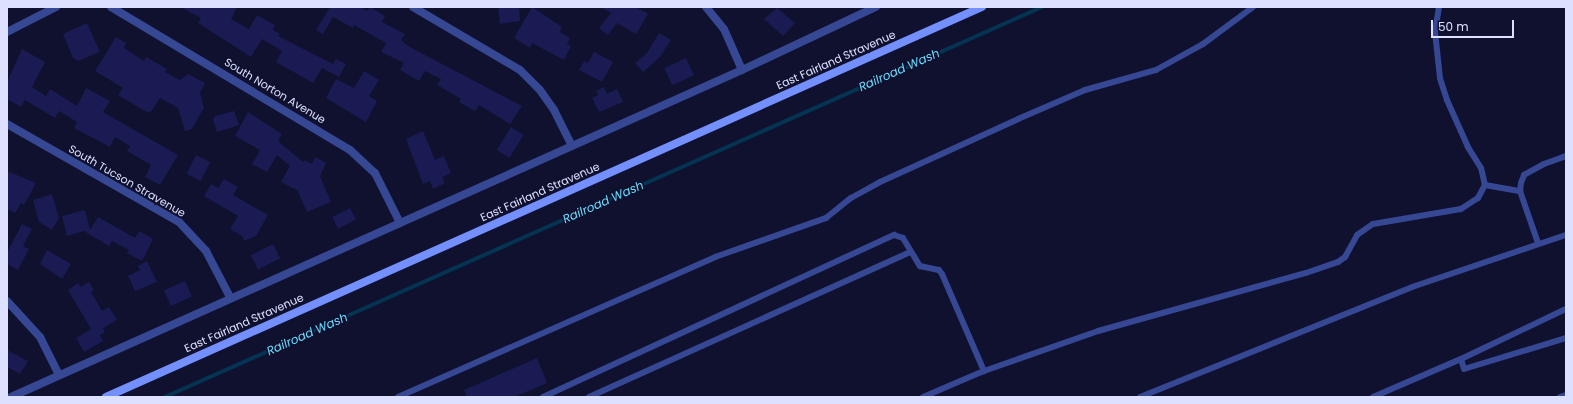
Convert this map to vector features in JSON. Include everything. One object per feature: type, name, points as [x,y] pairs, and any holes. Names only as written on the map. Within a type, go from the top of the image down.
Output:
[{"type":"street","points":[[7,32],[56,7]]},
{"type":"street","name":"South Norton Avenue","points":[[111,7],[350,150],[374,173],[384,188],[400,223]]},
{"type":"street","points":[[413,7],[520,70],[540,90],[554,110],[572,146]]},
{"type":"street","points":[[706,7],[724,29],[742,70]]},
{"type":"street","points":[[11,397],[230,297],[400,223],[742,70],[876,7]]},
{"type":"street","name":"East Fairland Stravenue","points":[[106,397],[982,7]]},
{"type":"street","name":"South Tucson Stravenue","points":[[7,124],[179,222],[206,251],[230,297]]},
{"type":"street","points":[[7,301],[40,337],[59,375]]},
{"type":"lane","points":[[398,397],[715,257],[826,218],[852,198],[880,182],[1018,119],[1086,90],[1156,70],[1203,44],[1253,7]]},
{"type":"lane","points":[[923,397],[984,371],[1098,331],[1306,273],[1338,262],[1346,257],[1357,235],[1373,224],[1461,209],[1478,198],[1485,185],[1482,168],[1468,147],[1440,78],[1435,32],[1439,7]]},
{"type":"lane","points":[[1538,243],[1520,191],[1524,175],[1544,164],[1566,156]]},
{"type":"lane","points":[[1485,185],[1520,191]]},
{"type":"lane","points":[[543,397],[894,235],[903,238],[910,252],[920,266],[939,270],[942,274],[984,371]]},
{"type":"lane","points":[[1140,397],[1412,286],[1538,243],[1566,235]]},
{"type":"lane","points":[[590,397],[910,252]]},
{"type":"lane","points":[[1373,397],[1566,309]]},
{"type":"lane","points":[[1461,358],[1464,369],[1566,338]]},
{"type":"lane","points":[[1560,397],[1566,394]]},
{"type":"building","points":[[180,7],[237,7],[231,19],[249,29],[257,15],[275,25],[273,30],[280,34],[278,36],[333,64],[336,59],[346,64],[339,77],[322,68],[313,83],[276,62],[282,51],[262,39],[251,57],[198,23],[201,18]]},
{"type":"building","points":[[330,7],[360,7],[367,11],[370,7],[385,16],[382,22],[405,34],[401,40],[408,46],[522,106],[510,124],[479,105],[475,111],[459,102],[461,99],[437,85],[441,79],[425,71],[419,81],[400,70],[404,63],[381,52],[386,43],[354,25],[353,28],[333,17],[323,34],[316,30]]},
{"type":"building","points":[[498,7],[519,7],[520,21],[500,24]]},
{"type":"building","points":[[532,7],[562,27],[560,32],[570,38],[567,44],[571,46],[564,60],[532,43],[530,48],[514,38]]},
{"type":"building","points":[[601,7],[636,7],[648,14],[636,34],[617,23],[608,35],[599,28],[611,13]]},
{"type":"building","points":[[777,8],[795,23],[783,36],[764,19]]},
{"type":"building","points":[[87,23],[100,52],[78,61],[73,58],[63,34]]},
{"type":"building","points":[[659,33],[671,40],[660,57],[643,72],[635,63],[647,53]]},
{"type":"building","points":[[116,37],[126,43],[124,48],[144,61],[146,57],[167,69],[165,72],[180,80],[188,74],[205,83],[200,93],[204,108],[192,129],[185,131],[178,108],[160,98],[150,113],[143,110],[118,95],[123,88],[95,71]]},
{"type":"building","points":[[22,49],[45,62],[32,87],[46,96],[50,89],[77,106],[86,88],[110,101],[103,112],[178,155],[160,185],[145,177],[151,165],[127,151],[130,146],[115,137],[110,147],[74,128],[77,122],[59,111],[55,118],[25,100],[21,107],[7,99],[7,82]]},
{"type":"building","points":[[594,52],[613,62],[602,82],[579,70],[584,61],[588,63]]},
{"type":"building","points":[[686,58],[694,75],[672,85],[664,68]]},
{"type":"building","points":[[364,71],[379,80],[369,96],[377,101],[366,122],[326,98],[336,79],[354,88]]},
{"type":"building","points":[[604,87],[607,94],[617,89],[623,102],[599,112],[592,98],[598,95],[596,91]]},
{"type":"building","points":[[234,111],[239,125],[217,132],[213,120],[215,116]]},
{"type":"building","points":[[248,112],[282,134],[278,141],[303,162],[304,160],[312,164],[315,157],[326,163],[320,176],[331,202],[307,212],[297,190],[281,182],[290,166],[277,155],[267,172],[252,164],[260,150],[235,136]]},
{"type":"building","points":[[511,127],[524,135],[509,158],[497,150]]},
{"type":"building","points":[[423,131],[435,160],[444,156],[451,173],[442,177],[445,183],[433,189],[430,181],[423,184],[406,139]]},
{"type":"building","points":[[196,155],[210,162],[201,181],[186,174]]},
{"type":"building","points":[[7,171],[36,183],[24,205],[21,203],[15,213],[7,209]]},
{"type":"building","points":[[224,179],[238,187],[233,195],[268,215],[256,236],[244,241],[242,236],[230,229],[238,216],[204,196],[211,184],[218,188]]},
{"type":"building","points":[[52,194],[59,218],[52,230],[39,222],[33,200]]},
{"type":"building","points":[[350,208],[356,220],[338,229],[332,217]]},
{"type":"building","points":[[85,210],[90,230],[98,217],[135,238],[139,231],[153,239],[142,261],[127,253],[129,250],[112,241],[109,246],[84,231],[67,236],[62,216]]},
{"type":"building","points":[[22,224],[32,229],[23,246],[29,249],[18,270],[7,264],[7,252]]},
{"type":"building","points":[[273,244],[280,258],[258,270],[251,255]]},
{"type":"building","points":[[47,250],[71,264],[62,279],[40,264]]},
{"type":"building","points":[[147,261],[157,282],[135,291],[128,276],[140,270],[138,266]]},
{"type":"building","points":[[185,281],[192,297],[171,306],[164,290]]},
{"type":"building","points":[[89,282],[94,290],[91,292],[102,311],[109,307],[117,320],[103,328],[105,332],[100,335],[103,341],[84,352],[76,338],[91,329],[68,290],[78,283],[81,287]]},
{"type":"building","points":[[7,350],[28,361],[20,374],[7,367]]},
{"type":"building","points":[[537,358],[547,383],[514,397],[467,397],[464,390]]},
{"type":"waterway","name":"Railroad Wash","points":[[165,397],[1042,7]]}]
